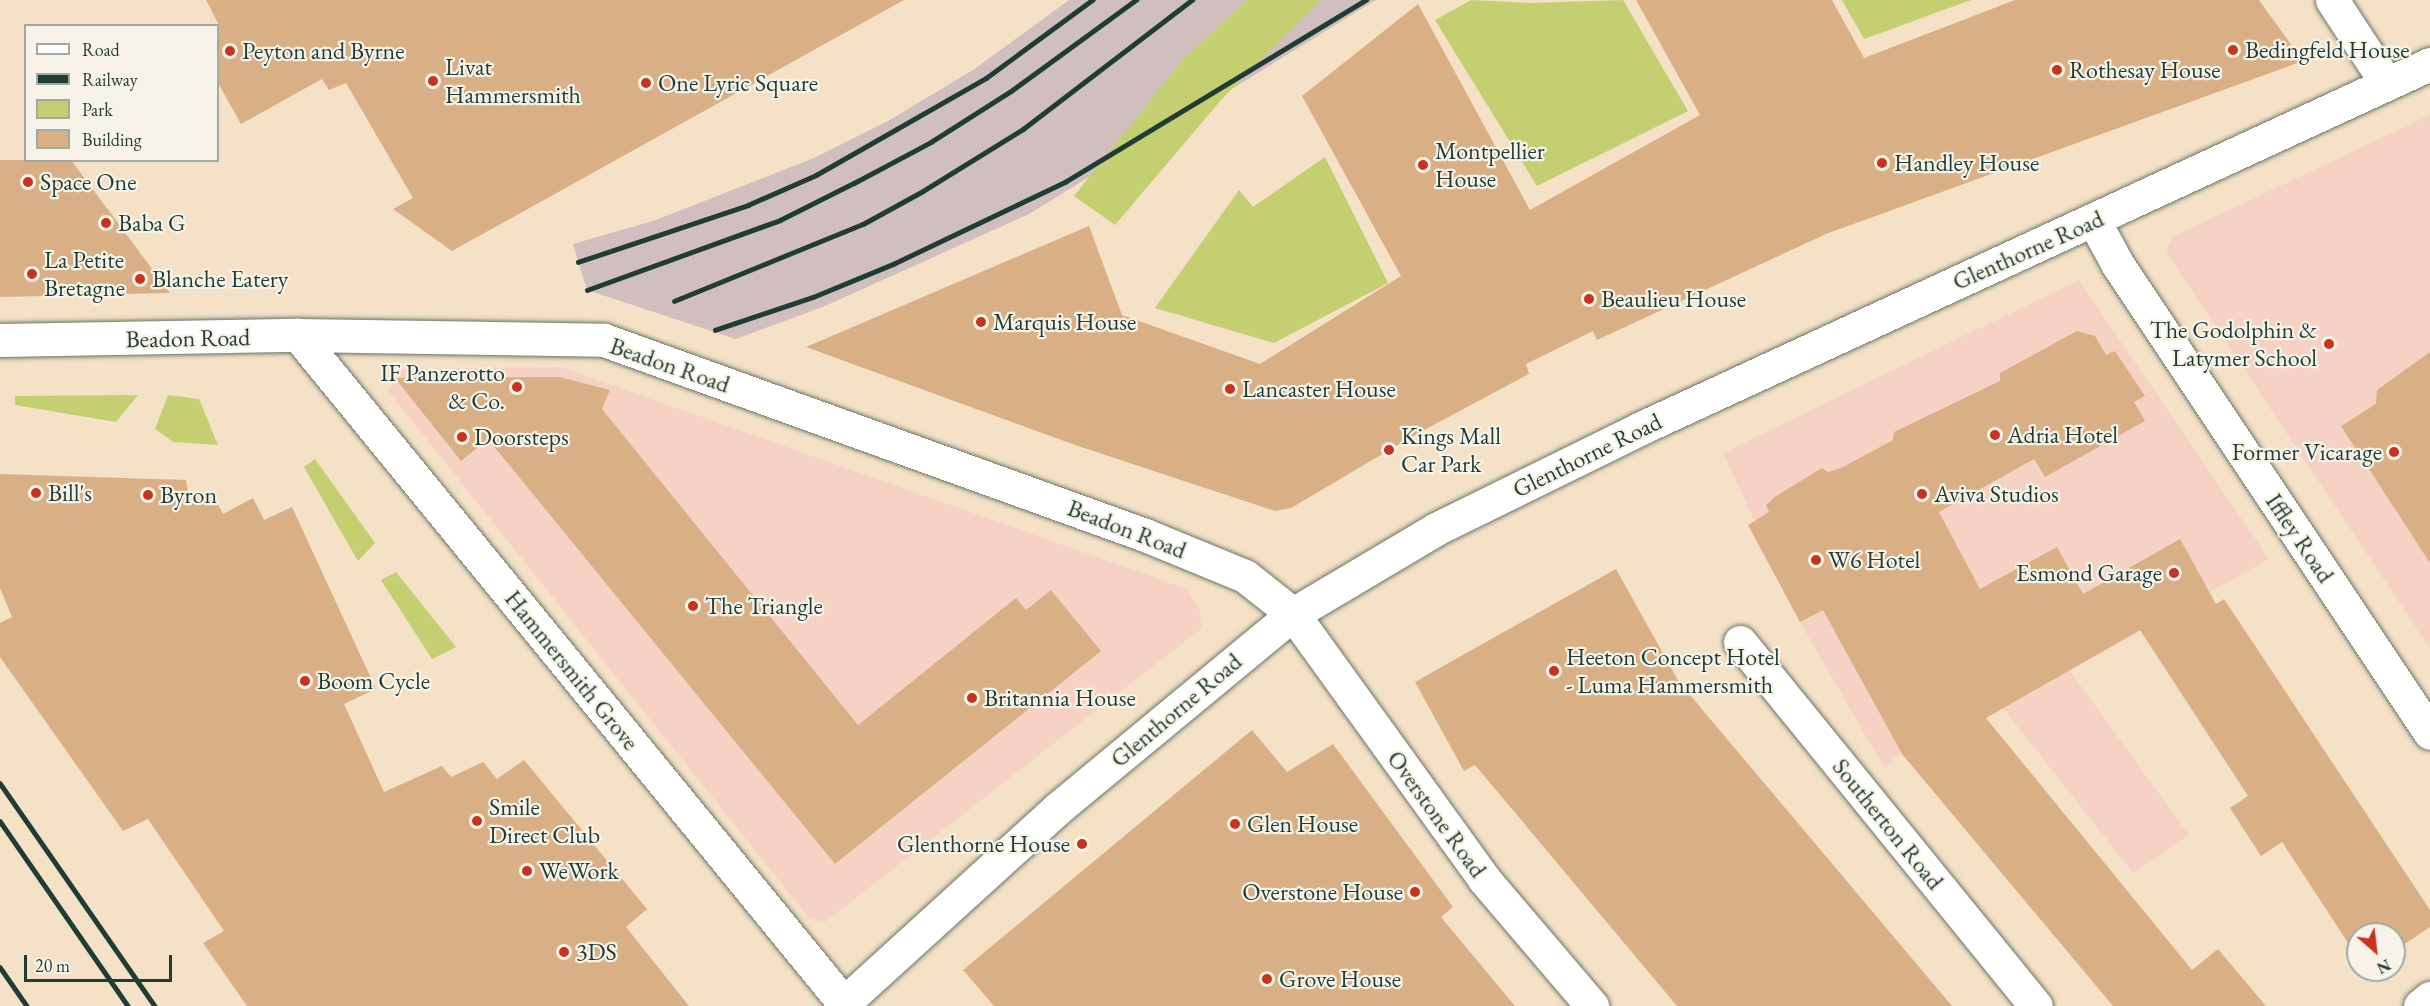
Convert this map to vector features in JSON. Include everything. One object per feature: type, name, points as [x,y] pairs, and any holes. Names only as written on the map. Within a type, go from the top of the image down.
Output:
[{"type":"street","points":[[2332,0],[2387,84]]},
{"type":"street","name":"Glenthorne Road","points":[[845,1005],[1057,809],[1293,614],[1436,529],[1875,317],[2094,221],[2430,64]]},
{"type":"street","name":"Iffley Road","points":[[2094,221],[2118,265],[2430,733]]},
{"type":"street","name":"Beadon Road","points":[[0,340],[298,334],[604,340],[1145,535],[1245,576],[1293,614]]},
{"type":"street","name":"Hammersmith Grove","points":[[298,334],[845,1005]]},
{"type":"street","name":"Overstone Road","points":[[1293,614],[1484,879],[1592,1006]]},
{"type":"street","name":"Southerton Road","points":[[1740,642],[2036,1006]]},
{"type":"street","points":[[2420,1006],[2430,998]]},
{"type":"shaded area","points":[[1069,0],[1376,0],[1029,214],[825,306],[736,339],[587,290],[573,244],[656,220],[814,158],[888,121],[973,70]]},
{"type":"shaded area","name":"The Godolphin & Latymer School","points":[[2430,115],[2430,649],[2166,252],[2172,237]]},
{"type":"shaded area","points":[[2079,280],[2269,559],[2070,671],[2189,835],[2133,873],[1999,703],[1894,758],[1885,769],[1804,629],[1723,453]]},
{"type":"shaded area","points":[[561,367],[1187,589],[1199,608],[1202,628],[825,922],[809,918],[388,391],[400,369]]},
{"type":"green space","points":[[1247,0],[1321,0],[1221,100],[1115,225],[1074,196],[1184,58]]},
{"type":"green space","points":[[1471,0],[1532,3],[1623,0],[1688,111],[1537,186],[1435,20]]},
{"type":"green space","points":[[1842,0],[1971,0],[1864,39]]},
{"type":"green space","points":[[1325,157],[1388,283],[1274,343],[1155,308],[1239,190],[1253,207]]},
{"type":"green space","points":[[138,395],[116,422],[15,405],[15,396]]},
{"type":"green space","points":[[168,395],[199,399],[218,445],[173,442],[155,429]]},
{"type":"green space","points":[[315,459],[375,543],[358,561],[304,467]]},
{"type":"green space","points":[[396,572],[456,647],[432,659],[381,580]]},
{"type":"building","points":[[206,0],[904,0],[452,251],[393,209],[413,198],[346,83],[329,90],[322,79],[241,124],[219,85],[218,23]]},
{"type":"building","points":[[1636,0],[1832,0],[1864,58],[2015,0],[2259,0],[2303,61],[1826,234],[1597,340],[1593,331],[1526,364],[1529,374],[1413,436],[1291,508],[1275,511],[1078,446],[806,347],[1089,226],[1122,315],[1260,364],[1401,276],[1302,96],[1418,4],[1530,210],[1700,115]]},
{"type":"building","points":[[0,160],[72,162],[170,293],[0,297]]},
{"type":"building","points":[[2077,331],[2095,336],[2106,355],[2115,351],[2145,396],[2134,402],[2145,421],[2045,477],[2034,459],[1939,512],[1980,589],[2057,547],[2083,594],[2180,539],[2216,604],[2224,599],[2430,910],[2430,927],[2406,943],[2406,922],[2346,922],[2346,940],[2282,842],[2261,856],[2230,808],[2248,796],[2140,630],[1986,718],[2192,970],[2218,949],[2266,1006],[2113,1006],[1902,754],[1823,610],[1800,622],[1748,525],[1769,512],[1766,505],[1776,496],[1822,468],[1828,472],[1841,468],[1893,440],[1894,432],[2000,381],[2000,373]]},
{"type":"building","name":"Former Vicarage","points":[[2430,352],[2430,563],[2341,426],[2376,404],[2377,390]]},
{"type":"building","points":[[559,377],[610,390],[602,409],[858,725],[1016,598],[1026,610],[1051,590],[1101,651],[835,864],[488,439],[461,461],[395,378]]},
{"type":"building","points":[[0,474],[186,480],[189,500],[214,497],[223,514],[253,498],[264,520],[292,507],[376,689],[344,704],[384,792],[442,766],[451,777],[483,762],[497,779],[524,760],[647,909],[626,927],[689,1006],[247,1006],[203,943],[224,931],[148,819],[123,831],[0,657],[0,623],[12,617],[0,588]]},
{"type":"building","points":[[1616,569],[1679,682],[1952,1006],[1677,1006],[1475,765],[1464,771],[1415,682]]},
{"type":"building","points":[[1252,730],[1287,772],[1333,744],[1453,907],[1441,917],[1515,1006],[994,1006],[963,970]]},
{"type":"railway","points":[[578,262],[748,205],[816,175],[986,78],[1092,0]]},
{"type":"railway","points":[[587,290],[780,220],[854,183],[931,142],[1011,91],[1136,0]]},
{"type":"railway","points":[[674,301],[863,224],[923,191],[1023,129],[1192,0]]},
{"type":"railway","points":[[715,330],[813,297],[893,264],[1065,182],[1366,0]]},
{"type":"railway","points":[[0,783],[155,1006]]},
{"type":"railway","points":[[0,821],[128,1006]]},
{"type":"railway","points":[[0,967],[27,1006]]},
{"type":"place","name":"Bedingfeld House","points":[[2233,50]]},
{"type":"place","name":"Peyton and Byrne","points":[[230,51]]},
{"type":"place","name":"Rothesay House","points":[[2057,70]]},
{"type":"place","name":"Livat Hammersmith","points":[[433,81]]},
{"type":"place","name":"One Lyric Square","points":[[646,83]]},
{"type":"place","name":"Handley House","points":[[1882,163]]},
{"type":"place","name":"Montpellier House","points":[[1423,165]]},
{"type":"place","name":"Space One","points":[[28,182]]},
{"type":"place","name":"Baba G","points":[[106,223]]},
{"type":"place","name":"La Petite Bretagne","points":[[32,274]]},
{"type":"place","name":"Blanche Eatery","points":[[140,279]]},
{"type":"place","name":"Beaulieu House","points":[[1589,299]]},
{"type":"place","name":"Marquis House","points":[[981,322]]},
{"type":"place","name":"The Godolphin & Latymer School","points":[[2329,344]]},
{"type":"place","name":"IF Panzerotto & Co.","points":[[517,387]]},
{"type":"place","name":"Lancaster House","points":[[1230,389]]},
{"type":"place","name":"Adria Hotel","points":[[1995,435]]},
{"type":"place","name":"Doorsteps","points":[[462,437]]},
{"type":"place","name":"Kings Mall Car Park","points":[[1389,450]]},
{"type":"place","name":"Former Vicarage","points":[[2394,452]]},
{"type":"place","name":"Bill's","points":[[36,493]]},
{"type":"place","name":"Aviva Studios","points":[[1922,494]]},
{"type":"place","name":"Byron","points":[[148,495]]},
{"type":"place","name":"W6 Hotel","points":[[1816,560]]},
{"type":"place","name":"Esmond Garage","points":[[2174,573]]},
{"type":"place","name":"The Triangle","points":[[693,606]]},
{"type":"place","name":"Heeton Concept Hotel - Luma Hammersmith","points":[[1554,671]]},
{"type":"place","name":"Boom Cycle","points":[[305,681]]},
{"type":"place","name":"Britannia House","points":[[972,698]]},
{"type":"place","name":"Smile Direct Club","points":[[477,821]]},
{"type":"place","name":"Glen House","points":[[1235,824]]},
{"type":"place","name":"Glenthorne House","points":[[1082,844]]},
{"type":"place","name":"WeWork","points":[[527,871]]},
{"type":"place","name":"Overstone House","points":[[1415,892]]},
{"type":"place","name":"3DS","points":[[564,952]]},
{"type":"place","name":"Grove House","points":[[1267,979]]}]
